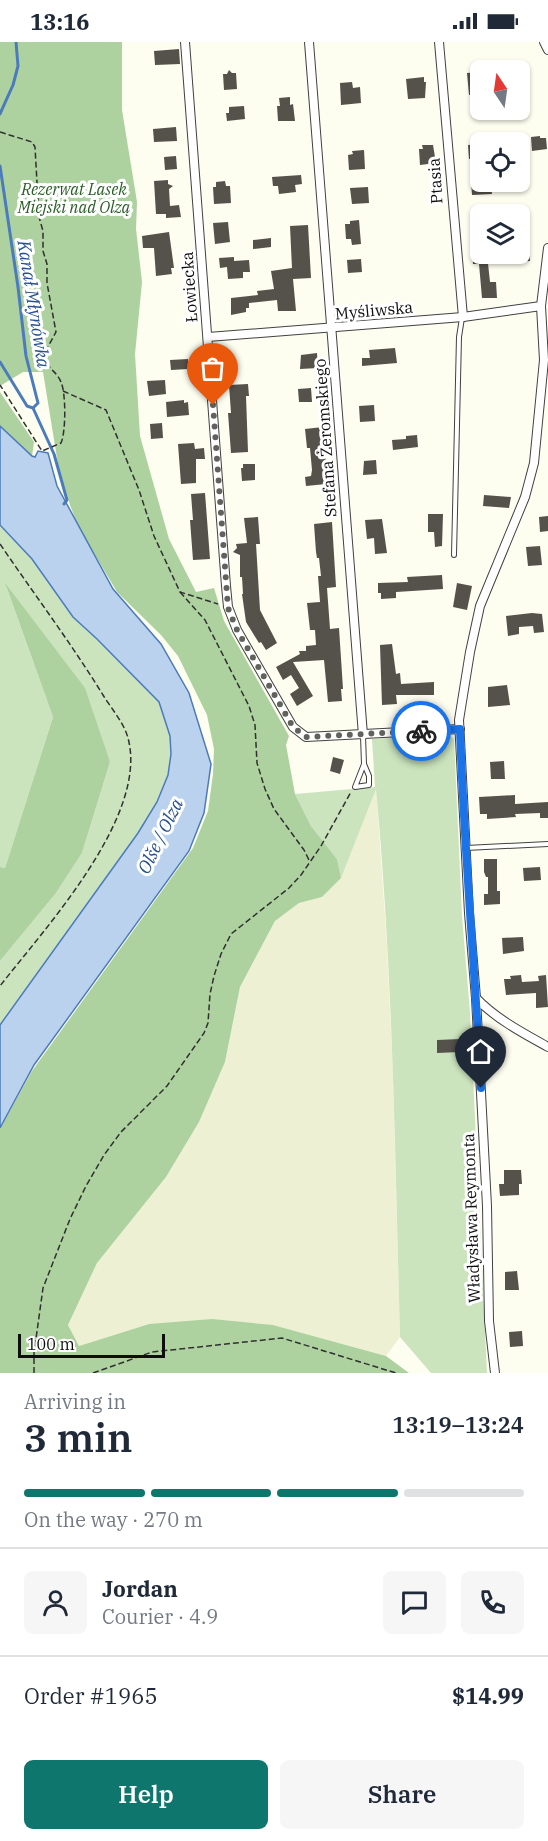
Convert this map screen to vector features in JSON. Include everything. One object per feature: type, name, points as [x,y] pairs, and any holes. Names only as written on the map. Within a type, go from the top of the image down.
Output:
[{"type":"street","name":"Łowiecka","points":[[185,42],[228,608],[237,630],[293,727],[306,737],[363,735]]},
{"type":"street","name":"Stefana Żeromskiego","points":[[309,42],[363,735]]},
{"type":"street","name":"Ptasia","points":[[439,42],[454,237],[463,317]]},
{"type":"street","points":[[544,42],[548,50]]},
{"type":"street","name":"Władysława Reymonta","points":[[495,1373],[489,1321],[487,1206],[459,720],[480,606],[525,497],[532,472],[544,360],[541,306],[548,248]]},
{"type":"street","name":"Myśliwska","points":[[208,337],[463,317],[541,306]]},
{"type":"street","points":[[363,735],[460,729]]},
{"type":"street","points":[[476,998],[509,1024],[548,1047]]},
{"type":"lane","points":[[454,555],[459,337],[463,317]]},
{"type":"lane","points":[[363,735],[364,764],[369,776],[369,785],[354,786],[364,764]]},
{"type":"lane","points":[[465,848],[548,844]]},
{"type":"path","points":[[0,132],[32,142],[34,147],[37,210],[43,231],[47,283],[56,323],[55,338],[44,354],[48,367],[61,382],[63,440],[57,446],[42,451],[0,385]]},
{"type":"path","points":[[62,391],[106,410],[139,490],[154,536],[180,592],[205,620],[249,706],[255,725],[257,763],[274,809],[304,850],[310,863]]},
{"type":"path","points":[[0,544],[128,735],[132,758],[126,791],[113,828],[94,862],[0,986]]},
{"type":"path","points":[[180,592],[228,608]]},
{"type":"path","points":[[34,1373],[34,1353],[43,1288],[70,1219],[86,1186],[121,1132],[167,1086],[204,1033],[208,1023],[214,976],[231,934],[289,888],[310,863],[354,786]]},
{"type":"path","points":[[93,1373],[152,1352],[282,1338],[396,1373]]},
{"type":"green space","name":"Rezerwat Lasek Miejski nad Olzą","points":[[0,42],[122,42],[122,110],[137,202],[136,229],[142,282],[135,354],[140,436],[169,539],[196,592],[214,588],[224,621],[289,736],[286,745],[295,794],[311,826],[337,859],[341,878],[322,897],[299,903],[275,921],[240,987],[225,1062],[199,1122],[166,1177],[97,1263],[68,1325],[79,1346],[149,1324],[212,1319],[273,1325],[386,1356],[409,1373],[0,1373],[0,1129],[32,1071],[193,848],[208,811],[214,749],[207,715],[178,656],[161,635],[117,592],[78,526],[58,464],[43,372],[23,372],[0,386]]},
{"type":"green space","points":[[0,392],[34,442],[32,456],[0,426]]},
{"type":"green space","points":[[0,525],[32,559],[73,617],[159,702],[170,736],[171,754],[168,775],[157,802],[138,833],[0,1025],[0,961],[56,893],[82,853],[110,762],[6,586],[53,717],[5,868],[0,867]]},
{"type":"green space","points":[[5,583],[85,688],[110,762],[82,853],[56,893],[0,961],[0,867],[5,868],[53,717]]},
{"type":"green space","points":[[448,734],[454,739],[487,1373],[431,1373],[400,1337],[390,994],[376,789],[341,878],[337,859],[311,826],[295,794],[375,787],[372,739]]},
{"type":"green space","points":[[376,787],[393,1075],[400,1337],[386,1356],[273,1325],[149,1324],[79,1346],[68,1325],[97,1263],[166,1177],[199,1122],[225,1062],[240,987],[275,921],[299,903],[322,897]]},
{"type":"water","name":"Olše / Olza","points":[[0,426],[32,456],[35,457],[38,451],[48,453],[57,486],[113,589],[161,644],[189,693],[211,764],[204,813],[189,851],[34,1065],[0,1128],[0,1025],[138,833],[157,802],[168,775],[171,754],[170,736],[159,702],[73,617],[32,559],[0,525]]},
{"type":"building","points":[[179,49],[180,64],[155,65],[154,51]]},
{"type":"building","points":[[229,70],[236,73],[237,89],[224,90],[223,74],[227,74]]},
{"type":"building","points":[[467,73],[470,73],[470,95],[469,95]]},
{"type":"building","points":[[424,77],[425,98],[408,99],[406,79]]},
{"type":"building","points":[[352,82],[353,88],[360,87],[361,103],[341,105],[340,83]]},
{"type":"building","points":[[290,97],[295,121],[278,121],[279,98]]},
{"type":"building","points":[[244,106],[245,119],[227,121],[226,113],[229,113],[229,107]]},
{"type":"building","points":[[176,127],[177,141],[154,142],[153,129]]},
{"type":"building","points":[[540,136],[540,138],[546,138],[547,149],[532,151],[531,137]]},
{"type":"building","points":[[422,145],[433,145],[436,163],[420,165],[419,149],[423,149]]},
{"type":"building","points":[[364,150],[365,169],[349,170],[348,155],[353,154],[352,151]]},
{"type":"building","points":[[176,156],[177,169],[165,170],[164,157]]},
{"type":"building","points":[[301,175],[302,184],[295,185],[296,192],[279,194],[278,186],[273,186],[272,177]]},
{"type":"building","points":[[168,180],[168,184],[173,186],[169,189],[170,206],[179,205],[181,217],[166,218],[166,214],[156,214],[154,181]]},
{"type":"building","points":[[225,181],[226,186],[230,186],[231,203],[214,204],[213,187],[216,187],[216,182]]},
{"type":"building","points":[[368,187],[369,203],[352,204],[350,188]]},
{"type":"building","points":[[472,192],[492,192],[492,194],[472,195]]},
{"type":"building","points":[[359,220],[361,244],[352,245],[351,239],[346,239],[345,224]]},
{"type":"building","points":[[228,222],[230,242],[215,244],[213,223]]},
{"type":"building","points":[[308,225],[311,278],[293,279],[296,311],[278,311],[277,300],[249,303],[246,312],[231,315],[231,298],[258,295],[257,291],[274,289],[271,271],[292,268],[290,226]]},
{"type":"building","points":[[169,232],[174,268],[171,268],[172,274],[156,276],[154,248],[143,248],[142,236]]},
{"type":"building","points":[[271,238],[271,247],[253,249],[253,240]]},
{"type":"building","points":[[234,257],[234,261],[249,260],[250,272],[243,272],[243,278],[228,279],[227,267],[220,268],[219,258]]},
{"type":"building","points":[[361,259],[362,272],[348,273],[347,260]]},
{"type":"building","points":[[479,264],[488,264],[490,282],[496,282],[497,298],[482,298]]},
{"type":"building","points":[[395,348],[397,363],[362,366],[362,358],[370,358],[369,350]]},
{"type":"building","points":[[317,353],[318,368],[300,369],[301,355]]},
{"type":"building","points":[[188,359],[188,369],[171,370],[170,360]]},
{"type":"building","points":[[165,380],[166,394],[149,396],[147,381]]},
{"type":"building","points":[[248,384],[249,396],[246,396],[248,452],[231,453],[228,413],[231,413],[229,385]]},
{"type":"building","points":[[311,388],[312,402],[299,402],[298,389]]},
{"type":"building","points":[[184,400],[184,403],[188,402],[189,415],[167,417],[166,402]]},
{"type":"building","points":[[374,405],[375,421],[360,422],[359,406]]},
{"type":"building","points":[[162,423],[163,438],[151,439],[150,424]]},
{"type":"building","points":[[323,427],[326,484],[306,486],[305,477],[311,476],[312,470],[305,429]]},
{"type":"building","points":[[417,435],[418,447],[393,450],[392,440]]},
{"type":"building","points":[[194,443],[195,449],[204,448],[205,459],[196,459],[196,483],[181,484],[178,444]]},
{"type":"building","points":[[376,460],[377,474],[363,475],[364,461]]},
{"type":"building","points":[[243,464],[255,464],[255,480],[242,481]]},
{"type":"building","points":[[205,493],[210,559],[193,560],[191,494]]},
{"type":"building","points":[[484,495],[511,497],[509,508],[483,506]]},
{"type":"building","points":[[428,514],[443,514],[442,546],[435,547],[434,532],[428,532]]},
{"type":"building","points":[[548,516],[548,531],[540,532],[539,517]]},
{"type":"building","points":[[258,517],[260,544],[256,544],[260,610],[277,643],[266,650],[246,622],[242,577],[240,577],[240,555],[233,552],[237,548],[236,544],[247,543],[244,518]]},
{"type":"building","points":[[382,519],[387,553],[375,554],[374,538],[367,539],[365,520]]},
{"type":"building","points":[[332,522],[336,587],[327,588],[330,629],[339,628],[342,701],[328,702],[324,660],[293,662],[313,696],[297,706],[290,694],[299,688],[291,675],[283,680],[276,667],[300,654],[299,651],[306,651],[306,646],[316,645],[315,630],[310,630],[307,603],[320,602],[318,576],[321,576],[314,524]]},
{"type":"building","points":[[540,546],[542,565],[528,566],[526,547]]},
{"type":"building","points":[[442,575],[443,589],[396,592],[396,598],[381,599],[381,593],[378,593],[378,583],[408,582],[407,577]]},
{"type":"building","points":[[457,583],[472,586],[467,610],[453,607]]},
{"type":"building","points":[[542,614],[544,632],[534,633],[533,626],[519,627],[519,634],[508,636],[506,616]]},
{"type":"building","points":[[392,644],[396,674],[400,673],[401,684],[434,682],[434,695],[396,695],[397,704],[382,705],[380,645]]},
{"type":"building","points":[[507,685],[510,705],[488,707],[488,687]]},
{"type":"building","points":[[333,757],[344,760],[340,774],[330,771]]},
{"type":"building","points":[[504,761],[505,779],[491,779],[490,762]]},
{"type":"building","points":[[515,795],[515,804],[548,802],[548,818],[540,818],[540,813],[515,814],[516,817],[487,819],[487,814],[480,814],[479,797]]},
{"type":"building","points":[[484,859],[497,859],[497,891],[500,891],[500,904],[484,905],[484,894],[488,894],[488,877],[484,872]]},
{"type":"building","points":[[540,867],[541,880],[524,881],[523,868]]},
{"type":"building","points":[[523,937],[524,951],[503,954],[502,938]]},
{"type":"building","points":[[521,975],[522,982],[539,981],[538,976],[546,975],[548,1007],[536,1008],[536,993],[506,995],[504,979]]},
{"type":"building","points":[[460,1039],[460,1052],[437,1053],[437,1040]]},
{"type":"building","points":[[504,1170],[521,1170],[522,1184],[519,1184],[519,1195],[500,1196],[499,1184],[504,1184]]},
{"type":"building","points":[[517,1271],[519,1290],[505,1290],[505,1272]]},
{"type":"building","points":[[522,1331],[523,1346],[510,1347],[509,1332]]},
{"type":"waterway","name":"Kanał Młynówka","points":[[0,114],[13,85],[18,66],[16,42]]},
{"type":"waterway","name":"Kanał Młynówka","points":[[0,166],[26,356],[38,403],[33,408]]},
{"type":"waterway","points":[[0,362],[27,406],[33,408],[54,454],[67,500],[64,504]]},
{"type":"way so far","points":[[213,405],[228,608],[237,630],[293,727],[306,737],[421,731]]},
{"type":"route","points":[[421,731],[460,729],[468,913],[481,1088]]}]
